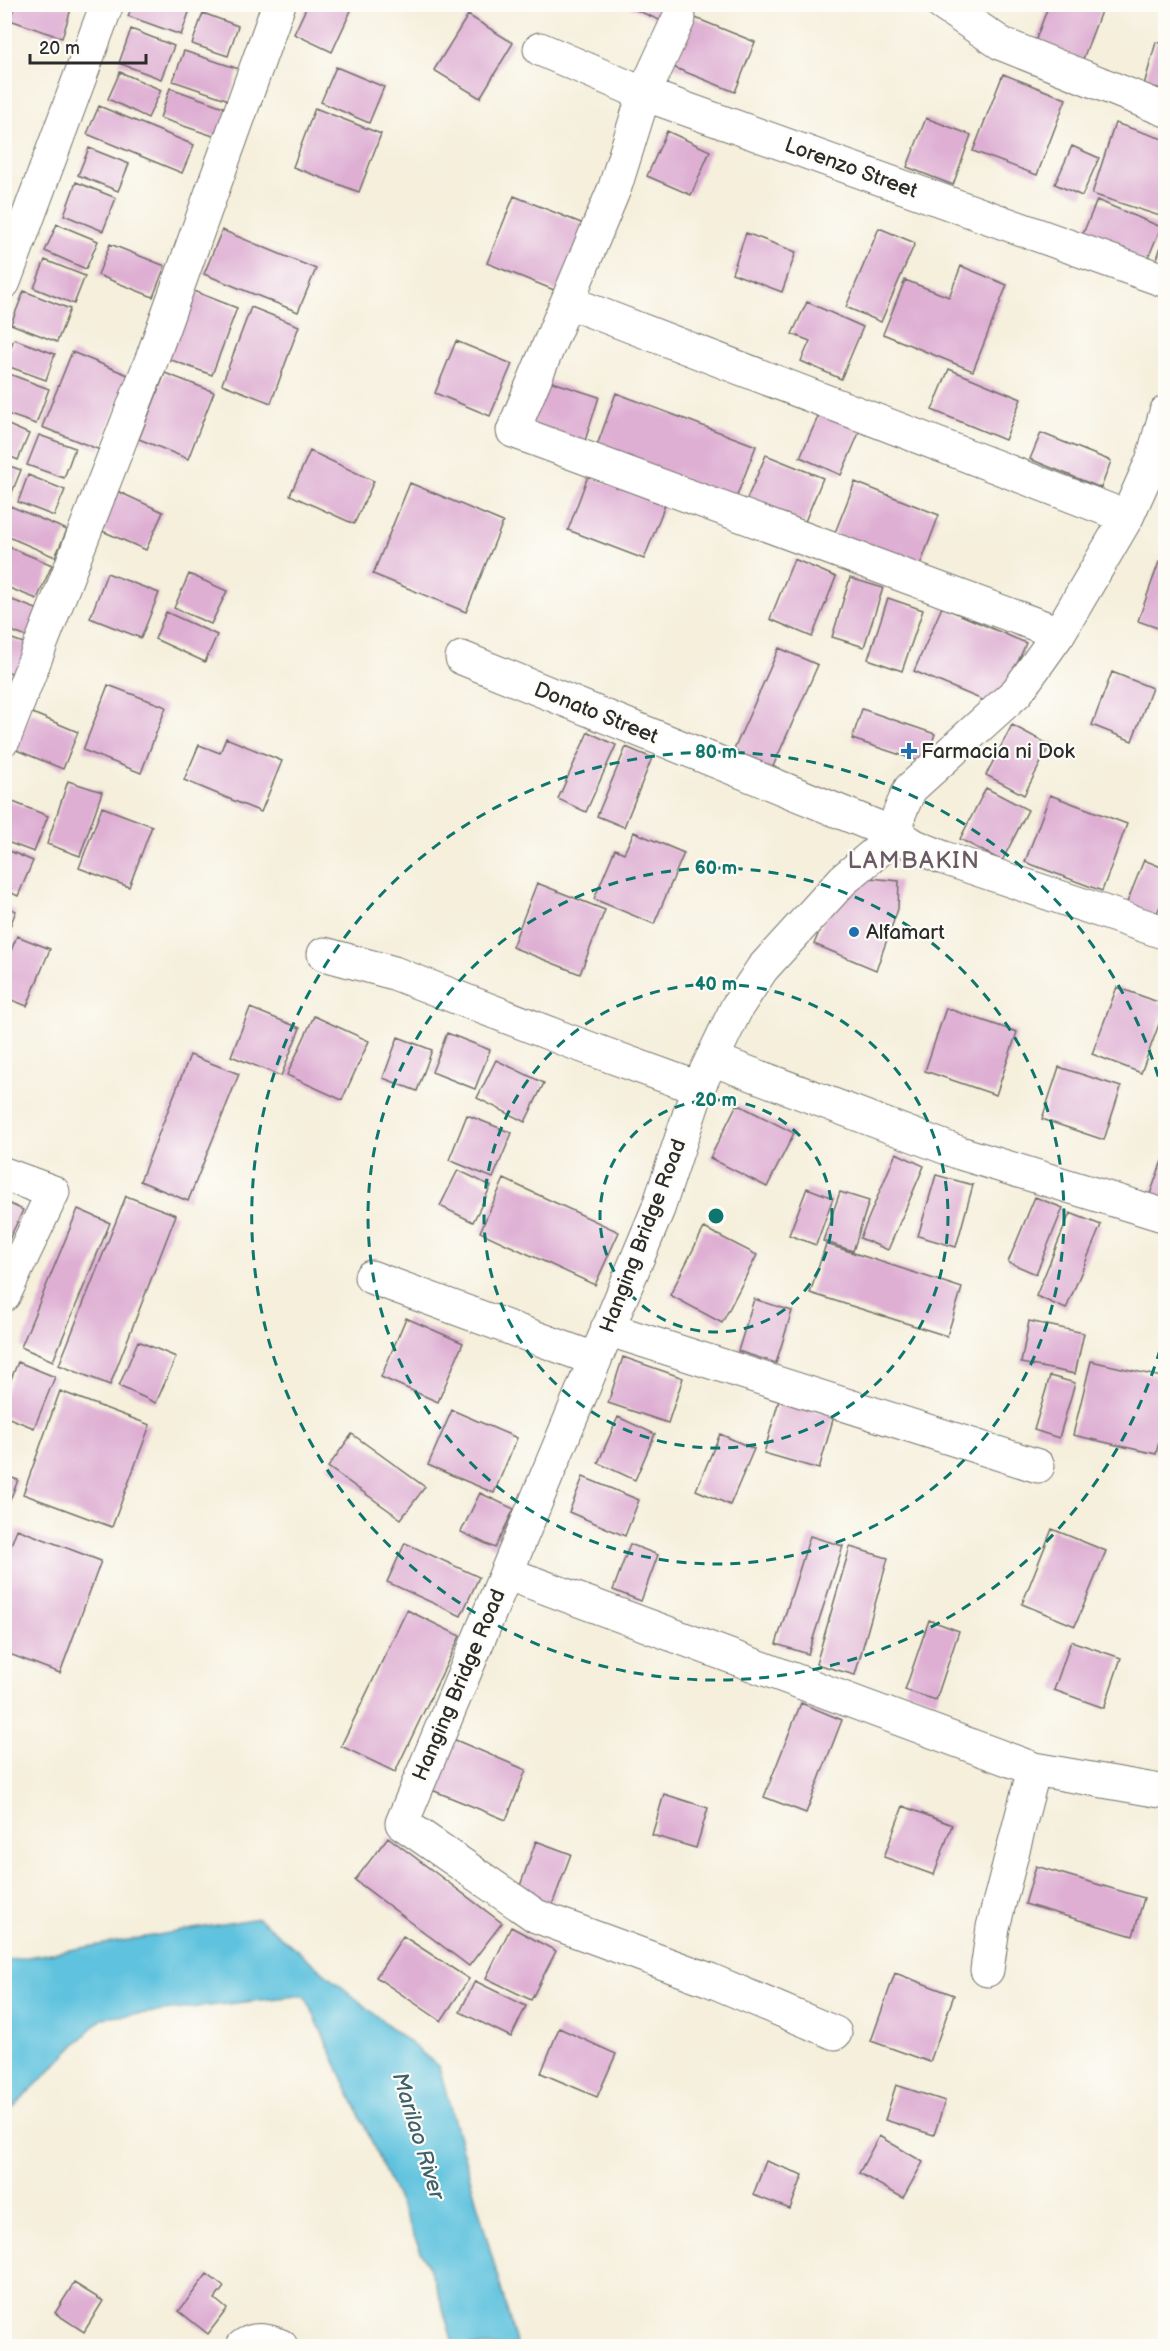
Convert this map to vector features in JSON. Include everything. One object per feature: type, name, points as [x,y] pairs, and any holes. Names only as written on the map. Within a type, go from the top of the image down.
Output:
[{"type":"street","points":[[4,282],[107,4]]},
{"type":"street","points":[[4,739],[153,356],[279,4]]},
{"type":"street","points":[[942,4],[1002,44],[1166,110]]},
{"type":"street","points":[[679,18],[644,94],[615,187],[513,431],[1059,633]]},
{"type":"street","name":"Lorenzo Street","points":[[540,49],[644,94],[1166,281]]},
{"type":"street","points":[[568,302],[1127,517]]},
{"type":"street","points":[[897,835],[899,814],[910,789],[1017,692],[1059,633],[1127,517],[1152,461],[1166,412]]},
{"type":"street","name":"Donato Street","points":[[462,658],[897,835],[915,846],[944,858],[1166,933]]},
{"type":"street","name":"Hanging Bridge Road","points":[[835,2033],[710,1980],[536,1916],[402,1823],[658,1209],[698,1088],[737,1007],[762,969],[843,880],[897,835]]},
{"type":"street","points":[[324,954],[394,972],[569,1041],[698,1088]]},
{"type":"street","points":[[712,1059],[960,1153],[1166,1216]]},
{"type":"street","points":[[4,1174],[53,1192],[4,1295]]},
{"type":"street","points":[[371,1277],[594,1359]]},
{"type":"street","points":[[607,1329],[1038,1466]]},
{"type":"street","points":[[506,1573],[1034,1769],[1166,1792]]},
{"type":"street","points":[[987,1970],[993,1928],[1034,1769]]},
{"type":"street","points":[[243,2346],[250,2342],[268,2340],[281,2346]]},
{"type":"water","name":"Marilao River","points":[[258,1918],[439,2067],[517,2346],[454,2346],[435,2282],[305,1995],[102,2018],[5,2116],[5,1961]]},
{"type":"building","points":[[15,4],[72,6],[62,38],[10,20]]},
{"type":"building","points":[[133,4],[192,4],[181,35],[128,16]]},
{"type":"building","points":[[308,4],[354,4],[332,52],[294,34]]},
{"type":"building","points":[[622,4],[680,4],[671,25]]},
{"type":"building","points":[[1049,4],[1103,6],[1083,59],[1035,42]]},
{"type":"building","points":[[203,13],[238,26],[228,56],[192,44]]},
{"type":"building","points":[[468,15],[513,43],[480,98],[434,70]]},
{"type":"building","points":[[693,17],[755,42],[735,92],[673,67]]},
{"type":"building","points":[[131,29],[174,46],[161,79],[119,63]]},
{"type":"building","points":[[1156,42],[1166,45],[1166,90],[1144,85]]},
{"type":"building","points":[[184,51],[239,69],[229,100],[173,81]]},
{"type":"building","points":[[336,67],[384,87],[369,123],[321,102]]},
{"type":"building","points":[[120,72],[161,90],[148,118],[108,99]]},
{"type":"building","points":[[1003,74],[1066,99],[1037,175],[973,151]]},
{"type":"building","points":[[170,88],[229,109],[219,138],[160,118]]},
{"type":"building","points":[[99,106],[194,145],[182,173],[87,134]]},
{"type":"building","points":[[315,108],[381,134],[359,192],[293,167]]},
{"type":"building","points":[[926,118],[971,135],[953,185],[907,167]]},
{"type":"building","points":[[1115,123],[1166,140],[1166,218],[1092,194]]},
{"type":"building","points":[[667,131],[710,151],[691,195],[647,176]]},
{"type":"building","points":[[1072,146],[1099,158],[1082,196],[1055,184]]},
{"type":"building","points":[[89,148],[129,164],[118,191],[78,175]]},
{"type":"building","points":[[76,182],[116,198],[103,231],[64,215]]},
{"type":"building","points":[[514,196],[586,225],[559,292],[487,263]]},
{"type":"building","points":[[1097,200],[1161,227],[1146,263],[1082,236]]},
{"type":"building","points":[[57,224],[98,241],[86,269],[45,251]]},
{"type":"building","points":[[879,228],[915,243],[881,322],[846,307]]},
{"type":"building","points":[[222,230],[316,269],[298,312],[204,274]]},
{"type":"building","points":[[746,233],[796,252],[782,292],[732,273]]},
{"type":"building","points":[[1166,234],[1166,269],[1155,265]]},
{"type":"building","points":[[110,244],[165,266],[153,297],[98,275]]},
{"type":"building","points":[[45,260],[85,276],[74,304],[34,288]]},
{"type":"building","points":[[961,266],[1007,285],[973,371],[883,334],[905,280],[949,297]]},
{"type":"building","points":[[191,290],[237,308],[212,375],[166,358]]},
{"type":"building","points":[[24,291],[70,309],[57,342],[11,324]]},
{"type":"building","points":[[807,302],[863,327],[841,379],[801,361],[810,341],[792,334]]},
{"type":"building","points":[[251,307],[299,326],[271,403],[222,384]]},
{"type":"building","points":[[14,339],[55,354],[46,380],[4,365]]},
{"type":"building","points":[[456,341],[512,364],[490,416],[435,393]]},
{"type":"building","points":[[72,352],[128,375],[100,450],[42,427]]},
{"type":"building","points":[[949,369],[1021,399],[1005,440],[932,410]]},
{"type":"building","points":[[4,372],[49,389],[36,424],[4,413]]},
{"type":"building","points":[[165,373],[214,392],[188,459],[139,439]]},
{"type":"building","points":[[537,377],[599,397],[583,447],[521,425]]},
{"type":"building","points":[[616,393],[756,446],[733,506],[594,454]]},
{"type":"building","points":[[822,408],[862,426],[841,475],[800,457]]},
{"type":"building","points":[[4,423],[29,434],[18,460],[4,454]]},
{"type":"building","points":[[1041,433],[1111,461],[1101,488],[1030,459]]},
{"type":"building","points":[[39,435],[75,448],[64,478],[27,465]]},
{"type":"building","points":[[310,451],[374,481],[354,524],[290,495]]},
{"type":"building","points":[[766,455],[823,478],[804,524],[746,501]]},
{"type":"building","points":[[4,464],[21,470],[9,500],[4,499]]},
{"type":"building","points":[[28,475],[65,490],[54,516],[18,502]]},
{"type":"building","points":[[588,476],[665,505],[644,559],[568,530]]},
{"type":"building","points":[[855,482],[939,515],[919,568],[834,535]]},
{"type":"building","points":[[410,483],[503,522],[466,612],[373,574]]},
{"type":"building","points":[[117,491],[163,512],[146,550],[100,530]]},
{"type":"building","points":[[10,506],[67,530],[55,557],[4,535],[4,519]]},
{"type":"building","points":[[4,545],[52,565],[37,599],[4,586]]},
{"type":"building","points":[[794,559],[836,577],[812,637],[770,619]]},
{"type":"building","points":[[1159,562],[1166,564],[1166,631],[1138,621]]},
{"type":"building","points":[[107,573],[159,593],[141,638],[90,618]]},
{"type":"building","points":[[189,574],[227,591],[211,624],[174,608]]},
{"type":"building","points":[[850,578],[883,588],[864,647],[832,637]]},
{"type":"building","points":[[4,597],[39,610],[29,638],[4,628]]},
{"type":"building","points":[[888,598],[923,610],[902,671],[868,659]]},
{"type":"building","points":[[942,607],[1026,643],[999,707],[914,671]]},
{"type":"building","points":[[166,612],[217,635],[205,662],[155,639]]},
{"type":"building","points":[[4,636],[29,645],[18,676],[4,670]]},
{"type":"building","points":[[779,648],[818,665],[767,780],[728,763]]},
{"type":"building","points":[[1112,672],[1152,688],[1132,741],[1092,725]]},
{"type":"building","points":[[108,685],[166,707],[141,773],[83,750]]},
{"type":"building","points":[[862,709],[935,734],[925,763],[852,739]]},
{"type":"building","points":[[30,712],[78,732],[63,769],[14,749]]},
{"type":"building","points":[[1012,725],[1050,745],[1024,795],[986,775]]},
{"type":"building","points":[[588,732],[616,745],[586,812],[558,799]]},
{"type":"building","points":[[226,738],[282,761],[261,812],[184,780],[199,745],[220,753]]},
{"type":"building","points":[[626,747],[652,758],[624,827],[597,816]]},
{"type":"building","points":[[68,781],[102,792],[80,856],[47,844]]},
{"type":"building","points":[[986,788],[1028,810],[1002,861],[960,839]]},
{"type":"building","points":[[1050,795],[1127,824],[1102,891],[1025,862]]},
{"type":"building","points":[[8,800],[48,816],[34,852],[4,841],[4,810]]},
{"type":"building","points":[[102,807],[152,826],[129,887],[79,868]]},
{"type":"building","points":[[634,832],[684,853],[654,924],[594,899],[615,849],[624,853]]},
{"type":"building","points":[[5,849],[33,861],[18,896],[5,890]]},
{"type":"building","points":[[1144,860],[1166,869],[1166,893],[1155,917],[1126,905]]},
{"type":"building","name":"Alfamart","points":[[870,878],[899,881],[898,909],[876,970],[814,944],[824,920],[847,889]]},
{"type":"building","points":[[537,883],[605,910],[580,974],[512,947]]},
{"type":"building","points":[[4,906],[16,911],[5,939],[4,939]]},
{"type":"building","points":[[17,936],[50,949],[27,1006],[4,997],[4,968]]},
{"type":"building","points":[[1117,987],[1166,1005],[1141,1073],[1092,1054]]},
{"type":"building","points":[[250,1008],[300,1028],[281,1076],[231,1056]]},
{"type":"building","points":[[946,1008],[1017,1032],[996,1095],[925,1071]]},
{"type":"building","points":[[314,1016],[369,1041],[342,1100],[287,1075]]},
{"type":"building","points":[[447,1033],[490,1050],[475,1089],[432,1072]]},
{"type":"building","points":[[398,1037],[432,1050],[417,1091],[383,1078]]},
{"type":"building","points":[[190,1055],[239,1074],[188,1201],[140,1181]]},
{"type":"building","points":[[496,1060],[544,1083],[525,1122],[477,1098]]},
{"type":"building","points":[[1059,1067],[1121,1087],[1104,1140],[1042,1119]]},
{"type":"building","points":[[737,1104],[794,1133],[767,1187],[710,1158]]},
{"type":"building","points":[[467,1115],[512,1133],[493,1178],[449,1160]]},
{"type":"building","points":[[896,1153],[924,1166],[888,1250],[860,1238]]},
{"type":"building","points":[[1162,1161],[1166,1162],[1166,1203],[1149,1197]]},
{"type":"building","points":[[458,1170],[491,1186],[473,1222],[440,1206]]},
{"type":"building","points":[[936,1175],[973,1185],[956,1247],[918,1236]]},
{"type":"building","points":[[504,1179],[619,1232],[595,1285],[480,1232]]},
{"type":"building","points":[[807,1188],[833,1198],[816,1245],[789,1235]]},
{"type":"building","points":[[840,1192],[869,1201],[853,1251],[823,1241]]},
{"type":"building","points":[[126,1196],[176,1215],[110,1385],[59,1365]]},
{"type":"building","points":[[1035,1197],[1063,1208],[1036,1274],[1008,1262]]},
{"type":"building","points":[[4,1201],[23,1210],[4,1250]]},
{"type":"building","points":[[78,1209],[110,1223],[53,1361],[21,1347]]},
{"type":"building","points":[[1070,1213],[1101,1225],[1066,1309],[1036,1296]]},
{"type":"building","points":[[704,1228],[757,1255],[722,1323],[670,1295]]},
{"type":"building","points":[[826,1244],[962,1288],[947,1336],[810,1293]]},
{"type":"building","points":[[754,1299],[792,1311],[776,1363],[738,1351]]},
{"type":"building","points":[[406,1318],[463,1343],[438,1402],[381,1377]]},
{"type":"building","points":[[1029,1321],[1084,1333],[1075,1374],[1021,1363]]},
{"type":"building","points":[[138,1341],[176,1357],[156,1403],[119,1386]]},
{"type":"building","points":[[623,1357],[683,1378],[668,1423],[608,1403]]},
{"type":"building","points":[[1091,1361],[1166,1378],[1166,1411],[1156,1454],[1073,1435]]},
{"type":"building","points":[[18,1362],[55,1377],[34,1428],[4,1416],[4,1396]]},
{"type":"building","points":[[1050,1376],[1075,1383],[1059,1438],[1034,1430]]},
{"type":"building","points":[[60,1391],[150,1425],[112,1527],[23,1494]]},
{"type":"building","points":[[779,1400],[834,1416],[819,1469],[764,1453]]},
{"type":"building","points":[[452,1410],[517,1438],[494,1493],[428,1465]]},
{"type":"building","points":[[618,1417],[655,1434],[635,1480],[598,1463]]},
{"type":"building","points":[[352,1434],[425,1487],[401,1519],[328,1467]]},
{"type":"building","points":[[720,1434],[754,1449],[730,1505],[696,1490]]},
{"type":"building","points":[[4,1475],[18,1480],[5,1513],[4,1513]]},
{"type":"building","points":[[583,1477],[639,1500],[625,1536],[569,1512]]},
{"type":"building","points":[[480,1493],[514,1509],[495,1548],[461,1532]]},
{"type":"building","points":[[17,1529],[101,1561],[60,1673],[4,1652],[4,1564]]},
{"type":"building","points":[[1052,1529],[1106,1551],[1075,1626],[1022,1604]]},
{"type":"building","points":[[810,1536],[843,1546],[808,1654],[776,1644]]},
{"type":"building","points":[[405,1543],[479,1577],[461,1616],[387,1582]]},
{"type":"building","points":[[630,1544],[658,1555],[641,1601],[613,1590]]},
{"type":"building","points":[[850,1547],[888,1558],[855,1675],[816,1664]]},
{"type":"building","points":[[407,1610],[460,1636],[395,1772],[341,1746]]},
{"type":"building","points":[[929,1620],[959,1631],[936,1700],[905,1690]]},
{"type":"building","points":[[1071,1641],[1121,1658],[1104,1708],[1054,1690]]},
{"type":"building","points":[[801,1703],[842,1720],[806,1813],[764,1797]]},
{"type":"building","points":[[453,1739],[526,1770],[506,1820],[432,1790]]},
{"type":"building","points":[[664,1794],[708,1808],[696,1848],[652,1835]]},
{"type":"building","points":[[903,1806],[952,1825],[934,1875],[884,1857]]},
{"type":"building","points":[[388,1837],[502,1923],[469,1966],[355,1880]]},
{"type":"building","points":[[536,1841],[571,1854],[549,1913],[515,1900]]},
{"type":"building","points":[[1036,1866],[1144,1898],[1133,1936],[1025,1904]]},
{"type":"building","points":[[511,1927],[556,1951],[531,2000],[486,1978]]},
{"type":"building","points":[[403,1936],[469,1979],[441,2021],[376,1977]]},
{"type":"building","points":[[895,1973],[954,1995],[930,2062],[871,2041]]},
{"type":"building","points":[[475,1981],[526,2006],[511,2037],[460,2012]]},
{"type":"building","points":[[559,2028],[616,2054],[597,2097],[541,2073]]},
{"type":"building","points":[[896,2085],[945,2101],[934,2135],[885,2120]]},
{"type":"building","points":[[879,2136],[923,2162],[903,2198],[859,2173]]},
{"type":"building","points":[[766,2161],[803,2175],[790,2209],[753,2195]]},
{"type":"building","points":[[207,2274],[224,2287],[215,2299],[227,2309],[208,2334],[179,2311]]},
{"type":"building","points":[[74,2283],[103,2301],[84,2332],[55,2313]]},
{"type":"place","name":"Farmacia ni Dok","points":[[909,751]]},
{"type":"place","name":"Alfamart","points":[[854,932]]},
{"type":"district","name":"LAMBAKIN","points":[[914,860]]}]
